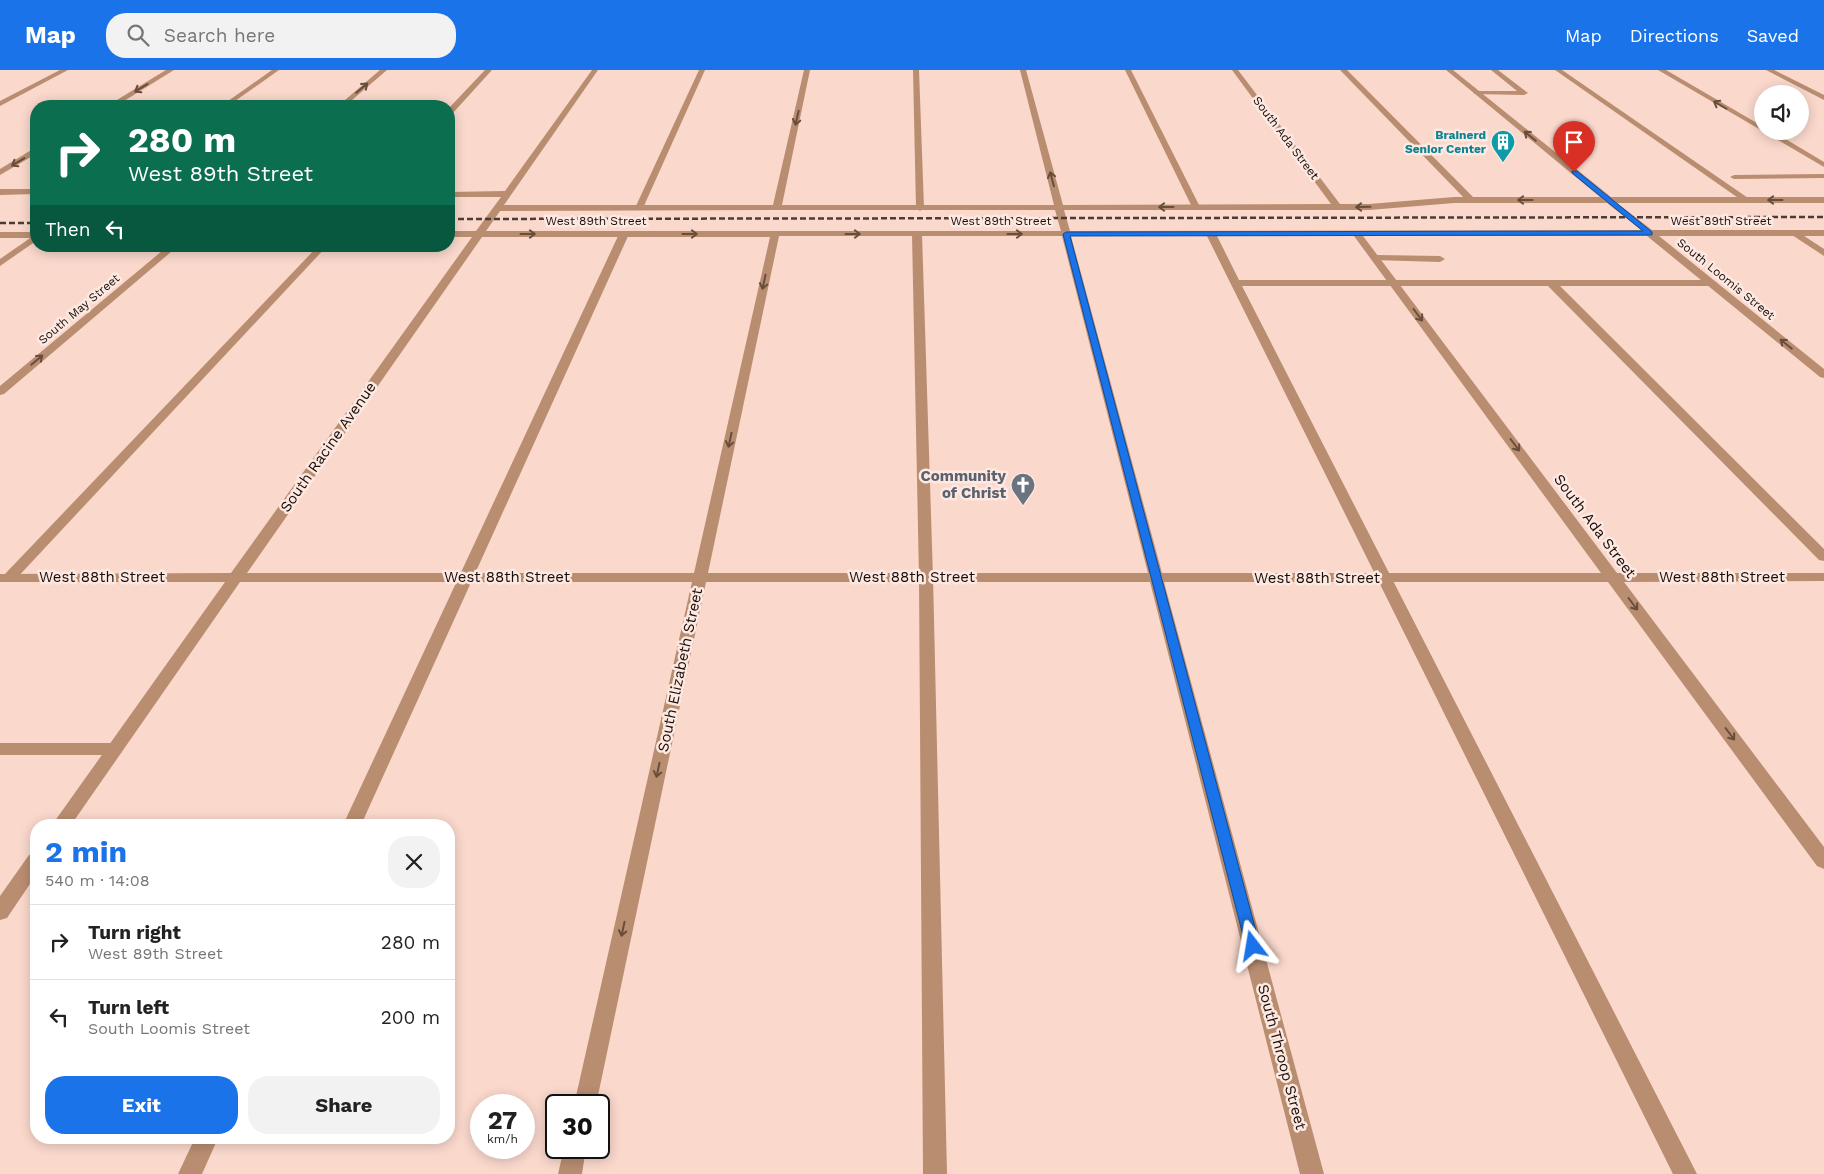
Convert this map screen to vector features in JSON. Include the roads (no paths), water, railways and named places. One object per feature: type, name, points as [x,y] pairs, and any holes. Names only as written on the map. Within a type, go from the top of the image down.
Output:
[{"type":"street","points":[[0,104],[65,70]]},
{"type":"street","points":[[121,100],[171,70]]},
{"type":"street","points":[[233,100],[276,70]]},
{"type":"street","points":[[348,100],[384,70]]},
{"type":"street","points":[[455,106],[489,70]]},
{"type":"street","name":"South Racine Avenue","points":[[65,819],[595,70]]},
{"type":"street","points":[[639,208],[702,70]]},
{"type":"street","points":[[776,208],[808,70]]},
{"type":"street","points":[[916,70],[920,208]]},
{"type":"street","name":"South Throop Street","points":[[1023,70],[1312,1174]]},
{"type":"street","points":[[1128,70],[1196,207]]},
{"type":"street","name":"South Ada Street","points":[[1236,70],[1337,207]]},
{"type":"street","points":[[1343,70],[1471,200]]},
{"type":"street","name":"South Loomis Street","points":[[1449,70],[1824,375]]},
{"type":"street","points":[[1477,93],[1524,93],[1494,70]]},
{"type":"street","points":[[1558,70],[1748,200]]},
{"type":"street","points":[[1661,70],[1754,124]]},
{"type":"street","points":[[1768,70],[1824,98]]},
{"type":"street","points":[[1781,140],[1824,165]]},
{"type":"street","points":[[0,173],[30,155]]},
{"type":"street","points":[[1734,177],[1824,176]]},
{"type":"street","points":[[0,192],[30,192]]},
{"type":"street","points":[[455,194],[507,194]]},
{"type":"street","name":"West 89th Street","points":[[498,208],[1368,207],[1434,201],[1471,200],[1824,200]]},
{"type":"street","points":[[1795,233],[1824,253]]},
{"type":"street","name":"West 89th Street","points":[[455,234],[1824,233]]},
{"type":"street","points":[[0,234],[30,236]]},
{"type":"street","points":[[355,819],[624,234]]},
{"type":"street","name":"South Elizabeth Street","points":[[587,1094],[775,234]]},
{"type":"street","points":[[917,234],[926,577],[936,1174]]},
{"type":"street","points":[[1211,234],[1685,1174]]},
{"type":"street","name":"South Ada Street","points":[[1357,234],[1824,861]]},
{"type":"street","points":[[0,263],[30,240]]},
{"type":"street","name":"South May Street","points":[[0,392],[167,252]]},
{"type":"street","points":[[4,578],[317,252]]},
{"type":"street","points":[[1376,258],[1440,259]]},
{"type":"street","points":[[1236,283],[1712,283]]},
{"type":"street","points":[[1552,284],[1824,557]]},
{"type":"street","name":"West 88th Street","points":[[4,578],[1824,577]]},
{"type":"street","points":[[0,749],[115,749]]},
{"type":"street","points":[[0,912],[30,869]]},
{"type":"street","points":[[190,1174],[203,1144]]},
{"type":"street","points":[[570,1174],[573,1159]]},
{"type":"railway","points":[[455,219],[1824,217]]},
{"type":"railway","points":[[0,223],[30,223]]},
{"type":"place","name":"Brainerd Senior Center","points":[[1503,163]]},
{"type":"place","name":"Community of Christ","points":[[1023,506]]}]
